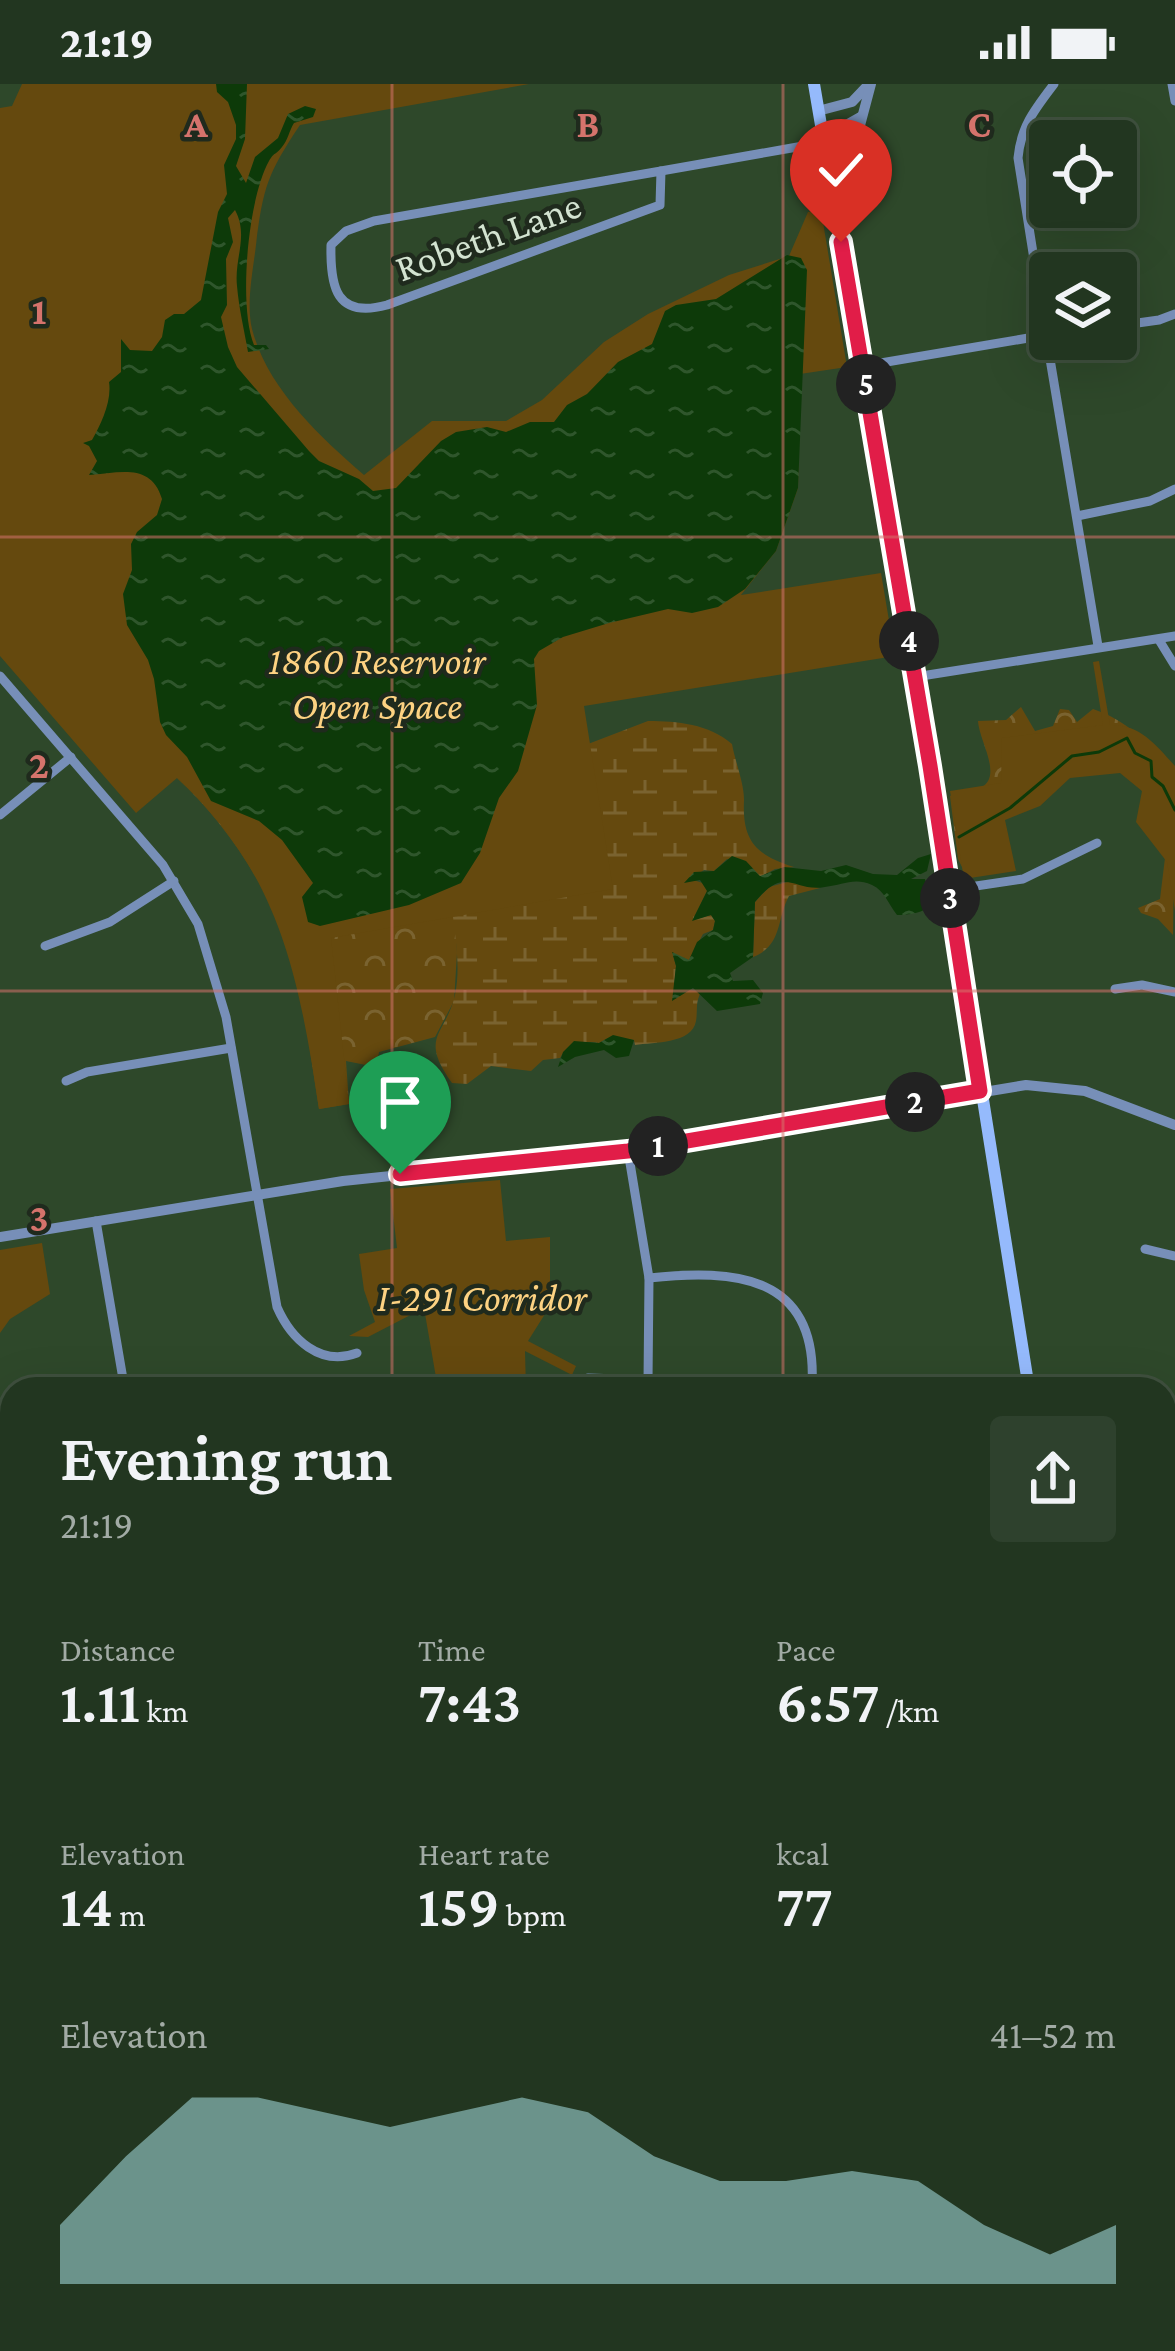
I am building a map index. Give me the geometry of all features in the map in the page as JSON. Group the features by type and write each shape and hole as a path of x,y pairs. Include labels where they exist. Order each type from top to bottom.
{"main road":[{"path":"814,84 1027,1377"}],"street":[{"path":"818,111 852,102 870,84"},
{"path":"841,242 870,84"},
{"path":"1034,252 1018,158 1020,134 1054,84"},
{"path":"1172,84 1175,101"},
{"path":"823,138 862,116"},
{"name":"Robeth Lane","path":"662,171 660,205 387,304 369,310 345,304 332,286 331,245 346,232 374,221 803,146 823,138"},
{"path":"1137,323 1175,314"},
{"path":"863,367 1029,338"},
{"path":"1052,360 1098,646"},
{"path":"1077,516 1150,501 1175,489"},
{"path":"915,677 1175,637"},
{"path":"1160,640 1175,666"},
{"path":"0,676 174,881 198,924 212,961 231,1048 281,1317 311,1350 340,1358 356,1353"},
{"path":"0,815 71,757"},
{"path":"949,890 1023,879 1097,843"},
{"path":"44,946 110,922 174,881"},
{"path":"1115,989 1142,985 1175,992"},
{"path":"66,1081 88,1072 231,1048"},
{"path":"0,1237 400,1174 628,1151 980,1091 1058,1086 1112,1099 1175,1125"},
{"path":"628,1151 650,1278 648,1377"},
{"path":"96,1221 123,1377"},
{"path":"1145,1250 1175,1256"},
{"path":"650,1278 705,1272 758,1281 781,1295 796,1315 810,1343 813,1377"}],"green space":[{"name":"1860 Reservoir Open Space","path":"22,84 529,84 300,125 274,169 259,225 250,298 252,329 282,391 313,428 364,475 432,421 506,421 542,400 604,342 648,314 729,275 789,256 808,212 821,210 847,367 800,374 798,488 776,551 741,595 881,573 895,656 584,706 613,889 331,938 349,1104 319,1109 303,1015 279,930 240,851 212,814 177,778 136,813 0,656 0,108 12,106"},
{"path":"1099,661 1110,725 1139,732 1175,766 1175,911 1167,862 1136,822 1142,791 1120,773 1070,778 1040,806 1005,820 1016,871 970,878 963,873 950,791 1001,783 1002,738 1103,725 1093,662"},
{"path":"1021,707 1035,731 1053,726 1060,709 1069,710 1077,722 1093,709 1137,735 1175,770 1173,935 1138,908 1160,899 1165,858 1152,841 1138,772 1082,768 999,823 964,871 958,859 950,796 980,788 990,776 978,721 1006,720"},
{"path":"648,721 692,725 732,744 749,836 769,857 794,867 760,877 752,868 727,859 714,871 704,870 686,882 706,884 693,920 711,915 715,921 689,960 673,955 673,999 687,990 701,992 696,1021 687,1034 635,1045 634,1040 608,1038 582,1043 560,1058 543,1060 531,1071 491,1066 467,1084 452,1083 436,1045 457,984 452,908 588,744"},
{"path":"177,778 454,889 454,1001 435,1037 379,1052 376,1067 346,1061 349,1104 319,1109 299,986 279,923 242,855"},
{"path":"791,881 820,888 789,896 774,939 753,957 755,902 769,887"},
{"name":"I-291 Corridor","path":"500,1180 506,1241 550,1237 550,1306 528,1341 576,1366 572,1375 525,1351 526,1377 436,1377 424,1308 368,1337 349,1336 375,1322 359,1254 397,1248 390,1189"},
{"path":"42,1243 50,1294 10,1319 0,1333 0,1250"}],"water":[{"path":"216,84 247,84 245,139 236,166 246,183 255,157 278,138 288,114 305,106 316,109 313,117 294,123 269,161 251,225 246,279 249,327 254,345 269,349 248,352 237,286 241,229 235,210 228,218 233,242 226,259 227,305 221,317 237,367 309,451 373,491 396,488 441,441 456,432 487,427 506,432 530,422 554,422 618,362 652,344 665,311 676,305 716,299 787,255 801,258 807,270 798,488 776,551 745,589 718,607 692,613 668,609 609,623 563,637 539,651 534,659 537,705 518,771 499,798 480,853 461,883 409,905 320,926 308,922 302,897 313,883 282,840 259,821 211,801 187,757 166,735 148,660 127,625 123,594 132,570 131,544 157,515 162,499 150,479 133,472 89,475 97,461 83,443 92,440 107,404 109,382 121,372 121,339 130,350 152,351 162,337 165,320 184,314 201,300 218,212 227,194 224,165 236,139 228,102 217,92"},
{"path":"931,854 927,871 911,879 925,879 931,904 911,914 897,915 880,891 866,883 814,888 775,884 755,902 753,957 730,973 733,981 753,980 763,993 760,1004 717,1011 693,988 672,1001 676,966 672,952 689,960 715,921 711,915 692,921 707,891 700,880 684,883 694,872 714,871 732,856 746,861 760,876 784,867 821,871 846,865 873,874 897,875"},
{"path":"613,1035 634,1040 629,1056 616,1058 604,1050 558,1067 563,1052 574,1041 599,1043"}],"waterway":[{"path":"959,837 1010,808 1072,756 1099,752 1127,738 1135,753 1151,761 1152,777 1163,786 1175,810"}],"route":[{"path":"400,1174 628,1151 980,1091 841,242"}]}
